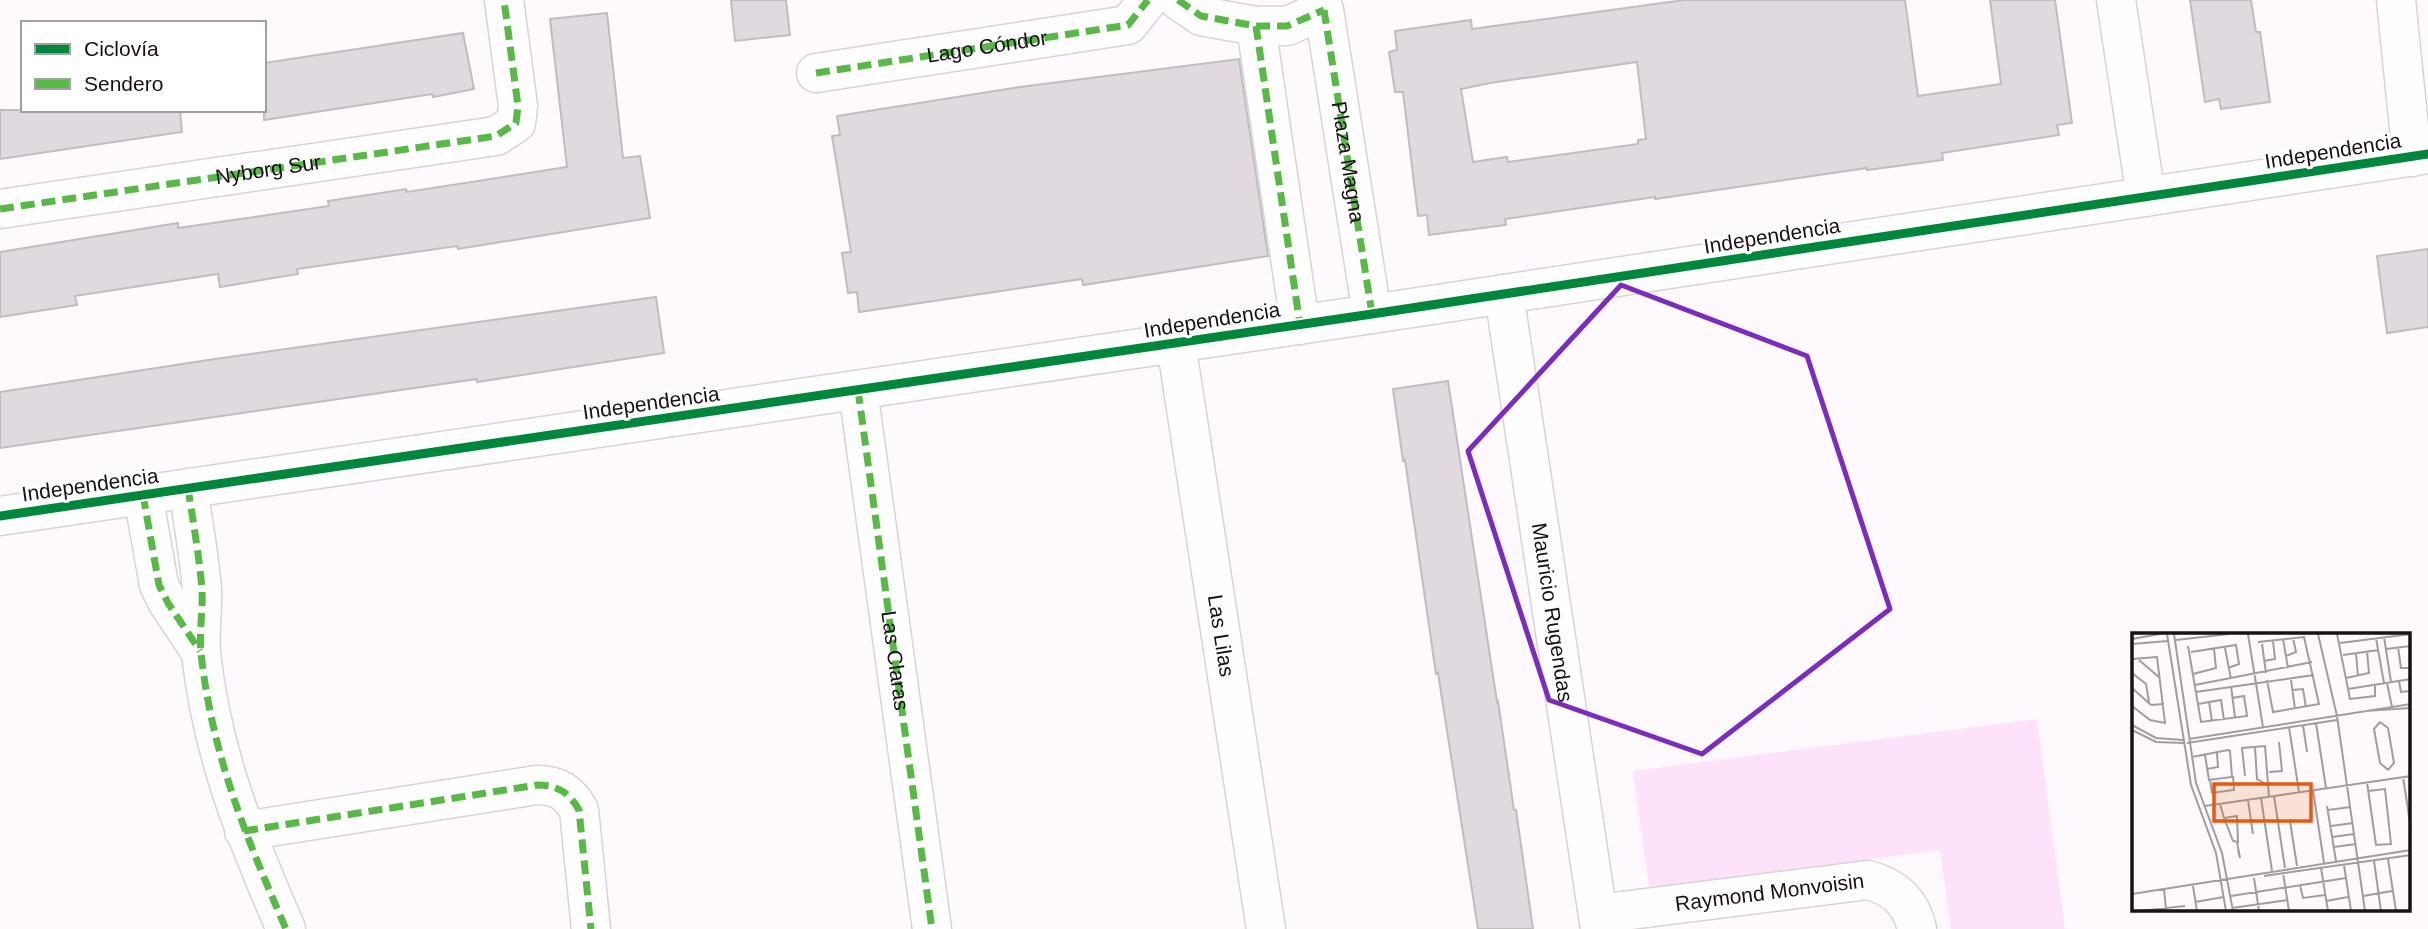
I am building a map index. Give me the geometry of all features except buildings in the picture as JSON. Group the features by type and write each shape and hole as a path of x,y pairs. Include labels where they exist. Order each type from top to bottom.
{"street":[{"name":"Nyborg Sur","path":"0,209 496,136 516,123 519,106 504,0"},
{"name":"Lago Cóndor","path":"816,73 1128,25 1148,0"},
{"path":"1178,0 1201,16 1256,26 1287,26 1327,5"},
{"path":"2116,0 2146,197"},
{"path":"2396,0 2420,155"},
{"name":"Plaza Magna","path":"1327,5 1372,314"},
{"path":"1256,26 1300,324"},
{"name":"Independencia","path":"0,516 1372,314 2420,155"},
{"name":"Mauricio Rugendas","path":"1504,294 1599,922"},
{"name":"Las Lilas","path":"1176,343 1266,929"},
{"name":"Las Claras","path":"858,390 932,929"},
{"path":"188,488 202,587 200,651 219,751 244,831 286,929"},
{"path":"143,495 159,585 200,651"},
{"path":"244,831 551,785 573,799 579,810 591,929"},
{"name":"Raymond Monvoisin","path":"1599,922 1868,880 1883,884 1906,902 1917,929"}],"highlighted area":[{"path":"1621,285 1807,356 1890,609 1702,754 1549,700 1468,451"}],"shaded area":[{"path":"2037,719 2065,929 1951,929 1940,850 1649,888 1633,771"}],"marked path":[{"path":"0,209 496,136 516,123 518,106 504,0"},
{"path":"816,73 1128,25 1148,0"},
{"path":"1178,0 1201,16 1256,26 1287,26 1324,10"},
{"path":"1324,10 1372,314"},
{"path":"1256,26 1300,325"},
{"path":"858,390 932,929"},
{"path":"188,488 202,589 201,653 213,726 244,828 286,929"},
{"path":"143,495 159,585 200,651"},
{"path":"244,831 537,785 551,786 567,794 579,810 591,929"}],"cycle path":[{"path":"0,516 1372,314 2428,154"}]}
